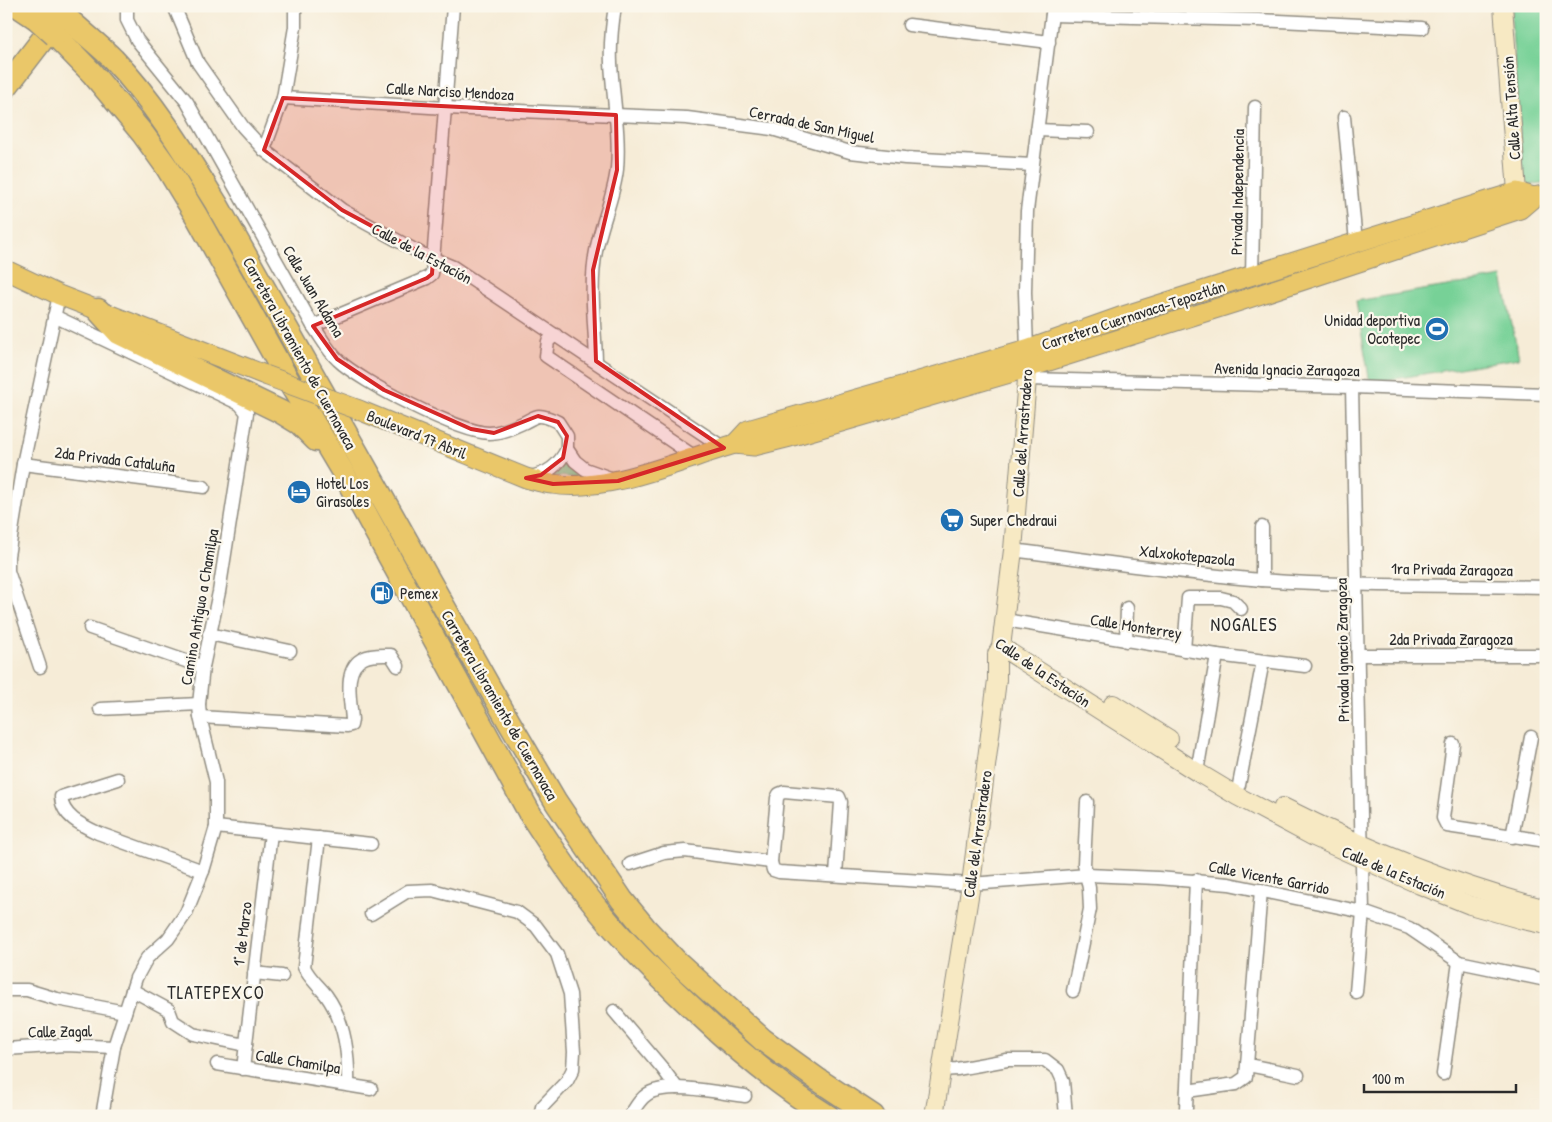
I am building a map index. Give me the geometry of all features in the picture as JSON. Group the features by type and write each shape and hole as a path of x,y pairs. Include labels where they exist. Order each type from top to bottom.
{"highway":[{"path":"6,64 23,41 50,14"},
{"path":"6,87 34,49 50,14"},
{"name":"Carretera Libramiento de Cuernavaca","path":"50,14 92,73 166,166 197,217 288,380 344,474 548,842 587,897 630,946 668,985 719,1033 782,1086 828,1116"},
{"name":"Carretera Libramiento de Cuernavaca","path":"50,14 113,58 141,91 184,152 216,204 518,738 556,802 622,900 676,961 763,1040 873,1116"},
{"path":"98,310 119,334 281,412 299,423 310,433 344,474"}],"main road":[{"name":"Carretera Cuernavaca-Tepoztlán","path":"1027,366 1123,316 1252,277 1356,242 1529,198"},
{"name":"Carretera Cuernavaca-Tepoztlán","path":"730,446 748,430 1027,366 1240,301 1529,198"},
{"name":"Boulevard 17 Abril","path":"6,270 59,295 359,410 526,478 553,484 587,485 618,481 730,446"}],"street":[{"name":"Calle Juan Aldama","path":"127,6 127,20 137,40 187,102 313,326 337,359 359,377 446,421 486,433 508,429 538,416 550,418 558,422 567,436 567,449 575,461 585,468 618,481"},
{"name":"Calle de la Estación","path":"174,6 198,63 243,127 264,150 342,210 433,259 453,267 730,446"},
{"path":"264,150 283,98 295,26 295,6"},
{"path":"313,326 427,278 432,274 454,6"},
{"path":"596,361 592,292 593,270 596,249 616,170 616,115 611,62 611,34 615,6"},
{"name":"Calle Alta Tensión","path":"1503,6 1529,198"},
{"name":"Calle del Arrastradero","path":"934,1116 970,884 997,680 997,654 1003,634 1013,550 1027,366 1024,292 1027,211 1052,11 1422,28"},
{"path":"909,25 1049,42"},
{"name":"Calle Narciso Mendoza","path":"283,98 446,108 616,115"},
{"name":"Privada Independencia","path":"1252,277 1254,107"},
{"name":"Cerrada de San Miguel","path":"616,115 687,118 772,129 819,144 860,153 905,158 1032,165"},
{"path":"1344,117 1356,242"},
{"path":"1037,130 1088,132"},
{"path":"40,667 8,571 8,556 23,464 59,295"},
{"name":"Camino Antiguo a Chamilpa","path":"54,316 240,404 247,413 220,592 203,667 200,711 216,782 216,827 203,871 186,913 168,940 148,958 136,978 114,1047 102,1116"},
{"path":"556,334 548,341 546,356 695,457"},
{"name":"Avenida Ignacio Zaragoza","path":"1027,366 1352,387 1546,394"},
{"name":"Privada Ignacio Zaragoza","path":"1352,387 1363,912 1356,992"},
{"path":"526,478 541,475 552,469 563,458 567,449"},
{"name":"2da Privada Cataluña","path":"23,464 204,487"},
{"path":"1262,527 1262,580"},
{"name":"Xalxokotepazola","path":"1013,550 1166,570 1262,580 1357,584"},
{"name":"1ra Privada Zaragoza","path":"1357,584 1546,587"},
{"path":"1184,650 1188,598 1221,598 1233,601 1241,610"},
{"path":"1126,641 1127,608"},
{"path":"90,628 203,667"},
{"path":"209,634 290,651"},
{"name":"Calle de la Estación","path":"1003,634 1198,766 1237,796 1305,832 1362,853 1546,909"},
{"name":"Calle Monterrey","path":"1003,634 1126,641 1305,666"},
{"path":"100,709 200,711 346,726 351,725 352,720 350,677 357,663 365,657 391,655 398,666"},
{"path":"1198,766 1217,655"},
{"name":"2da Privada Zaragoza","path":"1358,655 1544,655"},
{"path":"1239,785 1263,661"},
{"path":"1512,837 1531,737"},
{"path":"1453,744 1443,818 1444,823 1447,826 1546,841"},
{"name":"Calle de la Estación","path":"1198,766 1239,785 1362,853 1470,905 1546,925"},
{"path":"118,779 61,796 63,808 70,817 82,826 203,871"},
{"path":"630,864 664,853 686,851 771,862 777,798 779,794 784,792 840,797 836,875"},
{"path":"1073,991 1090,909 1087,875 1084,864 1086,802"},
{"path":"216,827 371,844"},
{"name":"1° de Marzo","path":"243,1069 271,833"},
{"path":"319,838 304,967 308,976 326,995 337,1013 346,1041 349,1065 348,1085"},
{"name":"Calle Vicente Garrido","path":"771,862 773,870 779,872 970,884 1087,875 1196,880 1261,890 1363,912 1409,928 1459,962 1546,980"},
{"path":"1186,1109 1196,880"},
{"path":"371,914 408,891 432,890 517,912 536,926 557,954 570,994 574,1052 573,1069 567,1082 542,1107 540,1116"},
{"path":"1187,1091 1236,1084 1247,1071 1261,890"},
{"path":"1443,1074 1459,962"},
{"path":"254,972 282,976"},
{"path":"6,990 27,990 57,999 125,1012"},
{"path":"132,990 170,1010 173,1021 193,1034 246,1044"},
{"path":"614,1011 663,1069 676,1088"},
{"name":"Calle Zagal","path":"6,1049 65,1045 114,1047"},
{"path":"941,1070 1007,1060 1045,1060 1058,1070 1062,1081 1066,1116"},
{"name":"Calle Chamilpa","path":"217,1064 370,1089"},
{"path":"1247,1071 1298,1075"},
{"path":"630,1116 640,1101 653,1091 676,1088 745,1096"}],"highlighted area":[{"path":"283,98 616,115 617,170 593,270 596,361 724,448 618,481 553,484 526,478 541,475 563,458 567,436 558,422 538,416 494,433 471,429 384,390 337,359 313,326 427,278 432,274 433,259 342,210 264,150"}],"green space":[{"path":"1513,6 1546,6 1546,182 1524,186 1511,18"},
{"name":"Unidad deportiva Ocotepec","path":"1502,277 1519,358 1370,383 1356,301"},
{"path":"568,457 574,467 580,472 598,479 553,476"}],"place":[{"name":"Unidad deportiva Ocotepec","path":"1437,329"},
{"name":"Hotel Los Girasoles","path":"299,492"},
{"name":"Super Chedraui","path":"952,520"},
{"name":"Pemex","path":"382,593"}],"district":[{"name":"NOGALES","path":"1244,625"},
{"name":"TLATEPEXCO","path":"216,993"}]}
